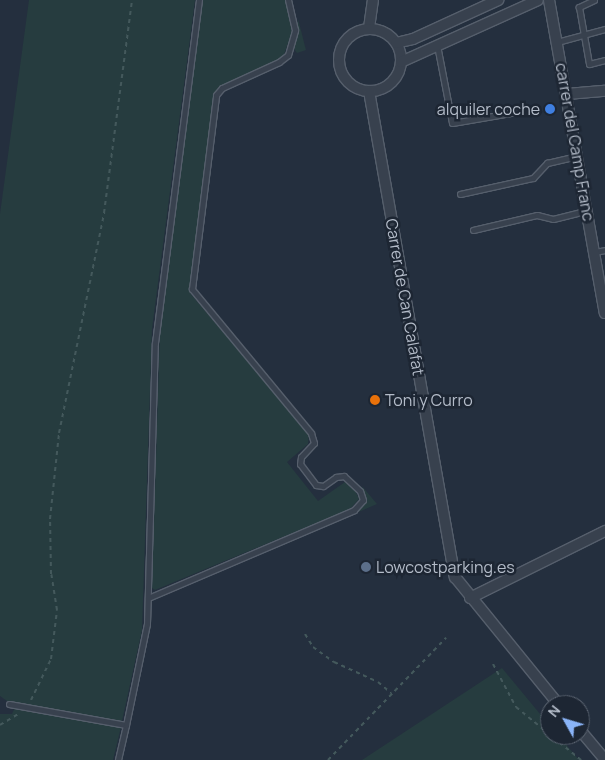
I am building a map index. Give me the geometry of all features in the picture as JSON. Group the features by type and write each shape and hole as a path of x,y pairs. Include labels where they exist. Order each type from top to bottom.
{"street":[{"path":"369,28 373,0"},
{"path":"396,43 413,39 498,0"},
{"path":"401,62 538,0"},
{"name":"carrer del Camp Franc","path":"549,0 605,313"},
{"path":"369,28 389,35 396,43 401,62 394,80 387,86 369,91 349,84 342,75 338,60 342,44 349,36 369,28"},
{"name":"Carrer de Can Calafat","path":"369,91 455,577 470,598 551,695"},
{"path":"567,94 605,91"},
{"path":"470,598 605,531"},
{"path":"590,742 605,760"}],"lane":[{"path":"118,760 144,639 148,598 156,322 200,0"},
{"path":"148,598 354,510 363,500 360,491 344,476 321,487 311,479 300,462 314,443 311,432 192,289 216,95 222,88 279,62 288,54 295,30 288,0"},
{"path":"594,0 579,7 589,64 605,60"},
{"path":"557,42 584,32 605,29"},
{"path":"436,45 452,123 528,110"},
{"path":"460,194 533,178 547,163 577,156"},
{"path":"473,230 536,215 553,219 587,211"},
{"path":"594,252 605,250"},
{"path":"9,704 126,725"}],"path":[{"path":"0,726 16,718 26,707 51,659 57,610 53,595 50,527 57,450 69,374 104,213 132,0"},
{"path":"306,634 313,647 334,662 378,682 391,693"},
{"path":"328,760 446,638"},
{"path":"493,664 516,708 580,760"}],"green space":[{"path":"29,0 195,0 152,329 142,630 122,721 7,701 0,696 0,214"},
{"path":"203,0 286,0 292,32 283,57 215,92 190,293 309,434 308,444 287,462 318,501 345,482 353,486 359,499 350,509 155,590 152,588 160,329"},
{"path":"298,19 306,50 297,53 294,49"},
{"path":"362,486 377,504 354,514 366,501"},
{"path":"502,668 540,714 540,745 566,745 579,760 362,760"},
{"path":"15,707 121,727 113,760 0,760 0,714 12,714"}],"place":[{"name":"alquiler coche","path":"550,109"},
{"name":"Toni y Curro","path":"375,400"},
{"name":"Lowcostparking.es","path":"366,567"}]}
